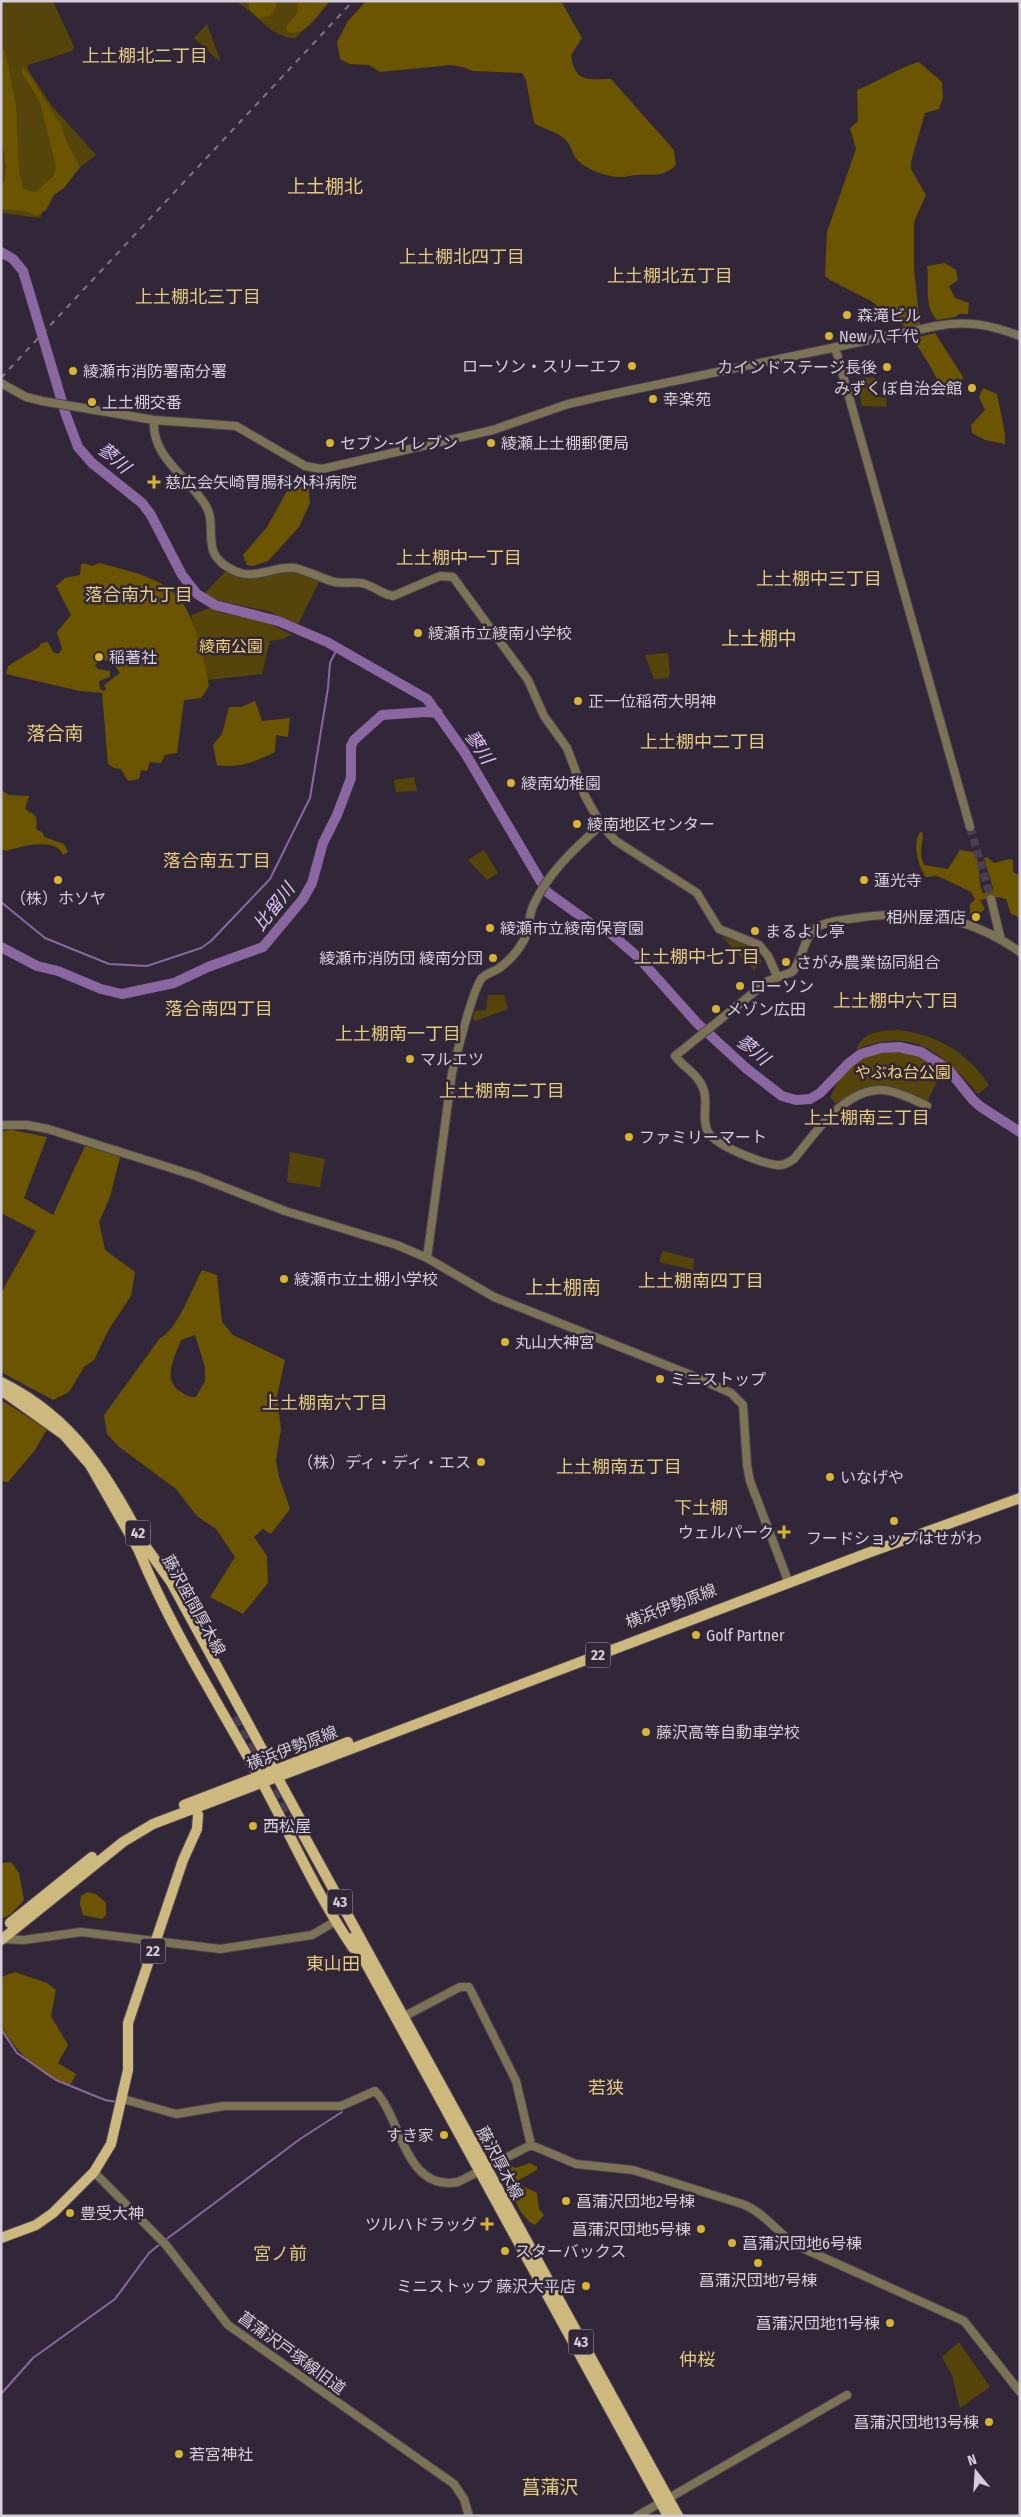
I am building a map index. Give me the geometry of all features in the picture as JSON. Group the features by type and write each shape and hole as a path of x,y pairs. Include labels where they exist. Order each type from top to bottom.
{"main road":[{"name":"藤沢座間厚木線","path":"1,1382 41,1407 73,1433 104,1472 142,1549"},
{"name":"藤沢座間厚木線","path":"1,1390 53,1426 79,1452 100,1481 142,1549 236,1717"},
{"name":"横浜伊勢原線","path":"1,1930 119,1837 150,1819 260,1780 787,1578 1020,1493"},
{"name":"横浜伊勢原線","path":"274,1774 1020,1498"},
{"name":"42","path":"142,1549 170,1582 274,1774"},
{"name":"42","path":"142,1549 152,1583 260,1780"},
{"path":"274,1774 358,1924 380,1981"},
{"path":"260,1780 336,1922 380,1981"},
{"name":"横浜伊勢原線","path":"1,1939 122,1842 194,1804"},
{"name":"22","path":"1,2238 36,2226 53,2213 94,2172 111,2144 123,2099 128,2070 128,2023 183,1860 199,1823 194,1804"},
{"name":"藤沢厚木線","path":"294,1825 664,2500 678,2516"},
{"name":"藤沢厚木線","path":"380,1981 403,2017 482,2169"},
{"name":"藤沢厚木線","path":"664,2500 668,2516"}],"street":[{"path":"1,384 28,398 57,404 154,420 236,426 305,466 322,469 493,430 568,404 954,323 981,324 1020,336"},
{"path":"836,347 970,827"},
{"path":"154,420 156,437 163,454 201,499 208,512 209,535 214,551 223,563 235,572 252,575 279,568 295,568 333,582 363,583 393,596 444,575 456,581 528,680 544,716 567,748 585,796 601,825 616,841 697,893 719,929 759,945 768,956 777,976"},
{"path":"427,1258 452,1073 459,1043 479,982 485,975 499,968 519,948 526,937 530,911 539,895 564,861 601,825"},
{"path":"991,898 1001,940"},
{"path":"926,1106 883,1090 865,1094 846,1103 830,1115 794,1159 777,1165 757,1159 718,1142 709,1134 704,1118 705,1100 701,1084 697,1076 675,1056 768,981 794,970 814,929 848,919 910,914 934,915 962,921 1001,940 1020,952"},
{"path":"1,1125 27,1125 48,1129 148,1160 285,1211 389,1242 427,1258 494,1297 692,1375 736,1396 745,1410 747,1464 750,1481 787,1578"},
{"path":"1,1939 24,1940 81,1932 229,1949 312,1935 336,1922"},
{"path":"403,2017 460,1986 469,1987 514,2076 531,2145"},
{"path":"123,2099 176,2114 224,2106 340,2106 375,2091 414,2163 422,2174 451,2184 531,2145 576,2164 633,2170 749,2206 795,2244 964,2321 1020,2392"},
{"name":"菖蒲沢戸塚線旧道","path":"94,2172 163,2242 228,2325 454,2484 464,2499 468,2516"},
{"path":"637,2516 847,2395"}],"green space":[{"path":"1,1 53,1 74,47 72,51 28,65 28,70 52,106 96,155 63,182 50,198 40,218 1,213"},
{"path":"236,1 330,1 296,38 288,38 272,30"},
{"path":"207,24 220,60 219,61 194,38"},
{"path":"874,377 878,397 886,398 887,407 862,406 856,378"},
{"name":"綾南公園","path":"226,571 250,578 294,573 319,582 298,624 270,612 209,598 204,594"},
{"name":"綾南公園","path":"210,608 223,613 264,621 292,635 270,641 262,674 207,680 191,615"},
{"path":"668,653 670,674 668,678 654,679 645,655"},
{"path":"414,777 417,791 396,792 394,780"},
{"path":"484,850 498,873 487,880 468,860"},
{"path":"722,937 748,945 762,961 754,970"},
{"path":"488,995 504,995 508,1009 475,1021 473,1018 475,1011 486,1010"},
{"path":"898,1030 926,1036 950,1047 971,1063 989,1085 978,1094 939,1055 925,1047 910,1042 876,1043 856,1050 863,1039 873,1033"},
{"name":"やぶね台公園","path":"893,1050 907,1052 926,1059 932,1063 940,1075 927,1102 877,1088 838,1106 830,1097 841,1075 850,1065 868,1056"},
{"path":"290,1152 325,1159 320,1187 287,1182"},
{"path":"663,1251 694,1259 693,1270 659,1262"},
{"path":"959,2342 990,2387 960,2408 952,2375 942,2357"}],"shaded area":[{"path":"249,1 276,1 276,7 270,16 259,18 249,9"},
{"path":"298,1 330,1 306,28 294,33 288,32 286,27 297,13"},
{"path":"366,1 561,1 582,38 571,55 576,71 584,78 611,79 674,150 676,165 662,174 621,177 609,176 588,168 577,160 564,138 534,123 526,80 522,73 473,71 451,65 380,72 369,65 350,64 340,59 337,42 348,21"},
{"path":"1,49 5,51 16,106 19,169 23,189 36,192 53,176 56,167 40,102 22,73 22,67 28,73 61,125 66,140 80,167 64,188 54,195 46,210 36,216 24,211 1,209 1,184 5,180 6,166 1,135"},
{"path":"919,62 942,82 943,97 939,109 925,113 911,162 911,169 926,195 914,222 914,269 920,326 908,329 871,301 825,276 827,232 856,149 850,128 858,121 857,90"},
{"path":"945,263 956,270 958,280 949,286 955,298 969,303 968,314 959,314 955,317 937,320 928,302 927,266"},
{"path":"935,333 963,377 959,390 947,398 914,341 915,338"},
{"path":"983,388 997,394 1005,434 1005,444 985,440 972,433 971,425 985,410 979,397"},
{"path":"296,475 308,483 310,503 299,527 268,561 253,566 247,565 243,555 267,527"},
{"path":"84,563 92,566 100,563 139,574 162,584 173,592 190,615 200,644 209,686 201,698 184,700 177,753 165,755 161,763 150,762 147,771 141,770 139,779 128,781 121,769 114,768 108,764 102,693 80,691 6,674 8,666 39,647 41,643 48,642 53,652 58,654 62,649 57,632 71,615 56,586 65,578 80,575 81,565","holes":["112,661 120,673 104,685 106,689 104,691 100,689 99,681 110,677 110,671 98,669 95,666 98,662"]},
{"path":"255,701 262,721 290,718 288,737 276,735 275,752 254,761 233,766 217,765 213,745 222,734 229,707 241,707"},
{"path":"1,790 9,795 29,796 25,809 35,817 37,822 36,829 43,833 44,837 64,844 68,852 63,855 59,849 45,844 28,845 6,851 1,849"},
{"path":"920,832 923,833 921,853 924,865 948,869 960,850 973,852 978,862 983,893 991,892 993,888 984,858 987,857 994,863 1013,860 1013,872 1020,875 1020,918 1011,914 1006,899 999,897 980,900 985,909 979,914 975,912 970,916 970,905 975,899 971,892 938,876 926,877 923,872 918,861 916,849"},
{"path":"12,1130 47,1137 24,1198 53,1215 85,1146 120,1157 110,1197 99,1222 105,1250 135,1272 131,1296 109,1329 94,1360 84,1367 69,1392 53,1400 1,1372 1,1293 36,1231 1,1213 1,1131"},
{"path":"202,1270 217,1275 222,1322 233,1335 285,1360 277,1396 281,1429 276,1461 279,1477 290,1509 271,1534 263,1529 254,1537 267,1556 268,1583 243,1614 210,1597 235,1557 216,1529 197,1516 176,1489 118,1446 107,1434 104,1415 160,1338 172,1327 184,1308","holes":["195,1335 205,1367 205,1381 196,1397 183,1393 175,1387 172,1381 171,1368 181,1340"]},
{"path":"1,1400 47,1429 35,1450 8,1482 1,1481"},
{"path":"11,1862 19,1873 24,1900 11,1914 1,1919 1,1863"},
{"path":"87,1892 96,1894 106,1903 106,1915 102,1919 83,1915 80,1904 81,1896"},
{"path":"15,1972 47,1983 56,1990 51,2016 68,2045 58,2063 76,2074 71,2084 52,2079 30,2062 12,2042 1,2024 1,1977"},
{"path":"505,2161 515,2168 530,2163 537,2167 537,2170 519,2180 521,2185 537,2193 539,2209 544,2215 535,2225 523,2215 499,2172 499,2166"}],"waterway":[{"name":"蓼川","path":"1,252 13,259 23,271 66,415 78,447 92,463 142,503 151,515 182,575 197,594 215,605 278,621 327,642 427,699 465,753 547,892 597,928 610,933 638,957 697,1023 747,1069 782,1096 796,1100 810,1099 820,1093 849,1063 861,1054 881,1048 899,1047 921,1052 948,1069 981,1107 1020,1132"},
{"path":"1,902 45,938 109,964 147,966 201,948 211,941 270,879 310,798 328,688 330,663 338,647"},
{"name":"比留川","path":"1,947 37,966 58,971 101,989 122,994 174,983 208,967 263,947 303,899 312,883 323,843 337,815 351,778 351,746 354,740 382,715 438,713"},
{"path":"1,2029 17,2053 56,2080 105,2100 117,2102"},
{"path":"164,2241 300,2139 342,2112"},
{"path":"1,2394 33,2358 115,2299 149,2253 160,2244"}],"tunnel":[{"path":"970,827 991,899"},
{"path":"233,1718 258,1765"},
{"path":"272,1791 292,1827"}],"railway":[{"path":"1,378 353,1"}],"place":[{"name":"森滝ビル","path":"847,315"},
{"name":"New 八千代","path":"829,336"},
{"name":"ローソン・スリーエフ","path":"632,366"},
{"name":"カインドステージ長後","path":"887,367"},
{"name":"綾瀬市消防署南分署","path":"73,371"},
{"name":"みずくぼ自治会館","path":"972,388"},
{"name":"幸楽苑","path":"653,399"},
{"name":"上土棚交番","path":"92,402"},
{"name":"セブン-イレブン","path":"330,443"},
{"name":"綾瀬上土棚郵便局","path":"491,443"},
{"name":"慈広会矢崎胃腸科外科病院","path":"154,482"},
{"name":"綾瀬市立綾南小学校","path":"418,633"},
{"name":"稲著社","path":"99,657"},
{"name":"正一位稲荷大明神","path":"578,701"},
{"name":"綾南幼稚園","path":"511,783"},
{"name":"綾南地区センター","path":"577,824"},
{"name":"（株）ホソヤ","path":"58,880"},
{"name":"蓮光寺","path":"864,880"},
{"name":"相州屋酒店","path":"976,917"},
{"name":"綾瀬市立綾南保育園","path":"490,928"},
{"name":"まるよし亭","path":"755,931"},
{"name":"綾瀬市消防団 綾南分団","path":"493,958"},
{"name":"さがみ農業協同組合","path":"786,962"},
{"name":"ローソン","path":"740,986"},
{"name":"メゾン広田","path":"716,1009"},
{"name":"マルエツ","path":"410,1059"},
{"name":"ファミリーマート","path":"629,1137"},
{"name":"綾瀬市立土棚小学校","path":"284,1279"},
{"name":"丸山大神宮","path":"505,1342"},
{"name":"ミニストップ","path":"660,1379"},
{"name":"（株）ディ・ディ・エス","path":"481,1462"},
{"name":"いなげや","path":"830,1477"},
{"name":"フードショップはせがわ","path":"894,1521"},
{"name":"ウェルパーク","path":"784,1532"},
{"name":"Golf Partner","path":"696,1635"},
{"name":"藤沢高等自動車学校","path":"646,1732"},
{"name":"西松屋","path":"253,1826"},
{"name":"すき家","path":"444,2135"},
{"name":"菖蒲沢団地2号棟","path":"566,2201"},
{"name":"豊受大神","path":"70,2213"},
{"name":"ツルハドラッグ","path":"487,2224"},
{"name":"菖蒲沢団地5号棟","path":"701,2229"},
{"name":"菖蒲沢団地6号棟","path":"732,2243"},
{"name":"スターバックス","path":"505,2251"},
{"name":"菖蒲沢団地7号棟","path":"758,2263"},
{"name":"ミニストップ 藤沢大平店","path":"586,2286"},
{"name":"菖蒲沢団地11号棟","path":"890,2323"},
{"name":"菖蒲沢団地13号棟","path":"989,2422"},
{"name":"若宮神社","path":"179,2454"}],"district":[{"name":"上土棚北二丁目","path":"145,56"},
{"name":"上土棚北","path":"325,186"},
{"name":"上土棚北四丁目","path":"462,257"},
{"name":"上土棚北五丁目","path":"670,276"},
{"name":"上土棚北三丁目","path":"198,297"},
{"name":"上土棚中一丁目","path":"459,558"},
{"name":"上土棚中三丁目","path":"819,579"},
{"name":"落合南九丁目","path":"139,595"},
{"name":"上土棚中","path":"759,638"},
{"name":"落合南","path":"55,733"},
{"name":"上土棚中二丁目","path":"703,742"},
{"name":"落合南五丁目","path":"217,861"},
{"name":"上土棚中七丁目","path":"697,957"},
{"name":"上土棚中六丁目","path":"896,1001"},
{"name":"落合南四丁目","path":"219,1009"},
{"name":"上土棚南一丁目","path":"398,1034"},
{"name":"上土棚南二丁目","path":"502,1091"},
{"name":"上土棚南三丁目","path":"867,1118"},
{"name":"上土棚南四丁目","path":"701,1281"},
{"name":"上土棚南","path":"563,1287"},
{"name":"上土棚南六丁目","path":"325,1403"},
{"name":"上土棚南五丁目","path":"619,1467"},
{"name":"下土棚","path":"701,1508"},
{"name":"東山田","path":"333,1964"},
{"name":"若狭","path":"606,2088"},
{"name":"宮ノ前","path":"280,2254"},
{"name":"仲桜","path":"697,2360"},
{"name":"菖蒲沢","path":"550,2487"}]}
